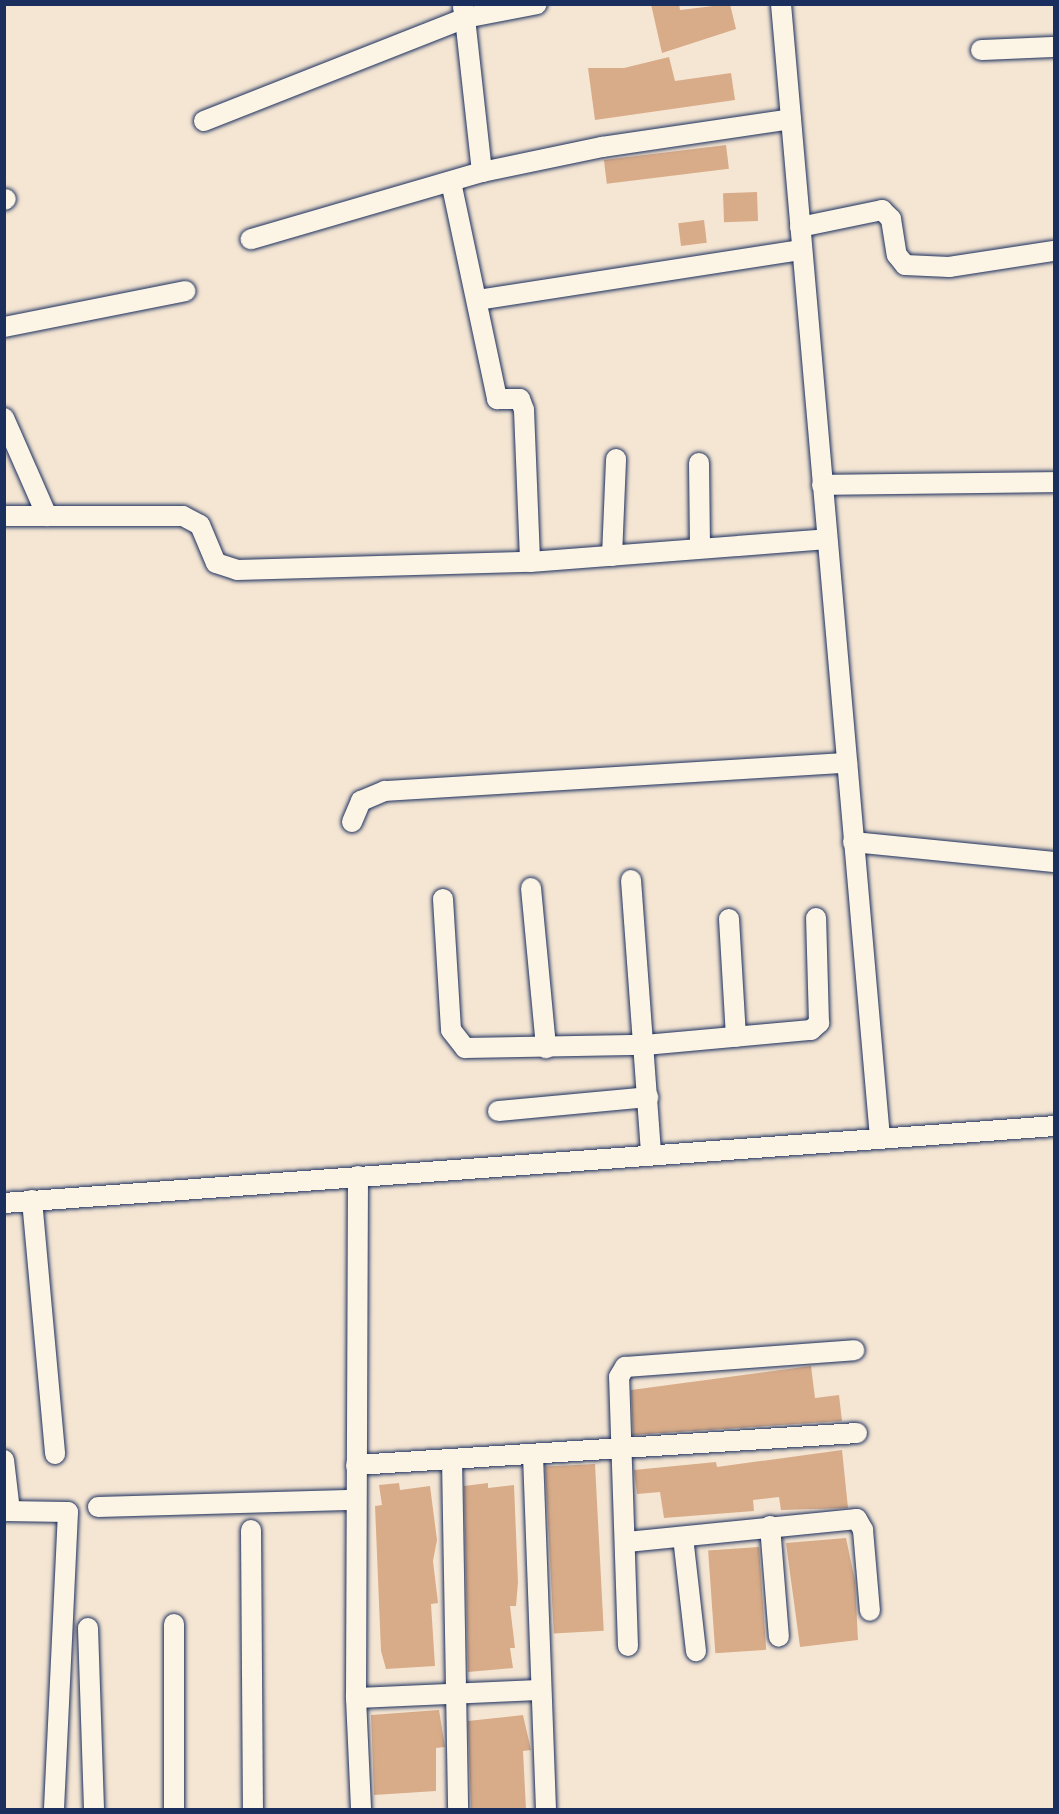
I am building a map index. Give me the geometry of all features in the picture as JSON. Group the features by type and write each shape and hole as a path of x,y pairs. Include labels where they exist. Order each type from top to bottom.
{"street":[{"path":"204,122 464,11 537,4"},
{"path":"781,4 779,121 800,227 798,250 822,485 815,540 841,763 854,842 865,1139"},
{"path":"464,11 482,172"},
{"path":"981,50 1054,47"},
{"path":"251,239 482,172 602,147 779,121"},
{"path":"451,182 497,399 520,399 524,410 530,562"},
{"path":"800,227 882,210 891,219 897,255 905,266 949,267 1054,251"},
{"path":"477,300 798,250"},
{"path":"4,327 185,291"},
{"path":"4,418 9,438 47,516"},
{"path":"612,556 616,459"},
{"path":"699,463 700,548"},
{"path":"822,485 1054,482"},
{"path":"4,516 183,516 200,525 216,563 237,570 530,562 815,540"},
{"path":"352,822 361,801 385,791 841,763"},
{"path":"854,842 1054,862"},
{"path":"631,880 645,1045 651,1154"},
{"path":"531,888 546,1048"},
{"path":"443,899 456,1043 465,1048 645,1045 811,1030 819,1023 816,918"},
{"path":"729,920 736,1037"},
{"path":"498,1111 648,1097"},
{"path":"4,1203 1054,1126"},
{"path":"358,1176 356,1698 361,1809"},
{"path":"32,1200 56,1454"},
{"path":"628,1646 627,1542 620,1377 629,1365 854,1350"},
{"path":"356,1465 624,1450 856,1433"},
{"path":"533,1455 546,1809"},
{"path":"4,1460 7,1511 68,1512 54,1809"},
{"path":"452,1460 459,1809"},
{"path":"98,1507 356,1500"},
{"path":"627,1542 857,1519 863,1530 870,1611"},
{"path":"770,1526 779,1637"},
{"path":"251,1530 253,1809"},
{"path":"683,1538 696,1651"},
{"path":"174,1624 174,1809"},
{"path":"88,1628 94,1809"},
{"path":"356,1698 540,1690"}],"building":[{"path":"651,4 679,4 680,10 730,4 736,29 662,53"},
{"path":"669,57 675,81 731,73 735,100 595,120 588,68 624,68"},
{"path":"726,145 729,169 607,184 604,160"},
{"path":"757,192 758,221 724,222 723,193"},
{"path":"704,220 707,243 681,246 678,223"},
{"path":"811,1366 815,1398 839,1395 842,1421 633,1435 631,1390"},
{"path":"842,1450 848,1508 781,1510 779,1497 753,1500 754,1511 664,1518 660,1492 637,1494 634,1470 716,1462 717,1467"},
{"path":"595,1464 604,1631 554,1633 545,1467"},
{"path":"399,1483 400,1490 430,1486 437,1540 433,1561 438,1603 431,1604 435,1666 386,1669 381,1651 375,1506 382,1505 379,1485"},
{"path":"488,1483 488,1488 514,1485 518,1582 516,1606 510,1606 515,1648 510,1648 513,1668 468,1672 464,1486"},
{"path":"846,1538 855,1581 858,1640 800,1647 786,1543"},
{"path":"759,1547 766,1650 715,1653 708,1551"},
{"path":"439,1710 445,1747 436,1748 436,1791 374,1795 371,1715"},
{"path":"523,1715 531,1750 523,1751 526,1809 471,1809 468,1721"}]}
